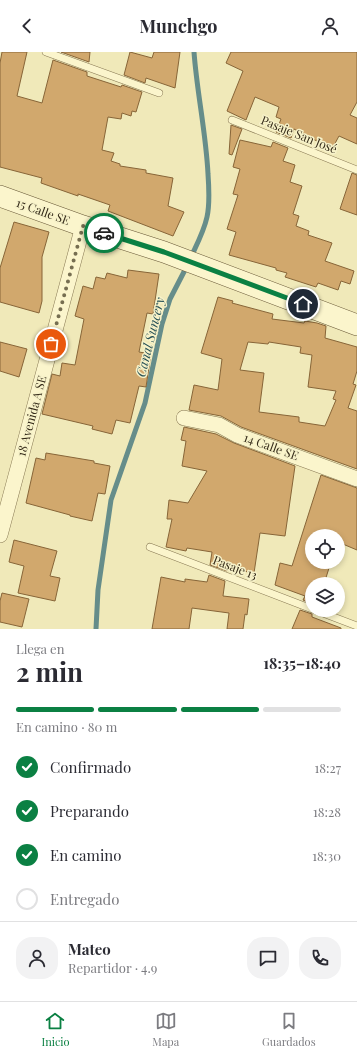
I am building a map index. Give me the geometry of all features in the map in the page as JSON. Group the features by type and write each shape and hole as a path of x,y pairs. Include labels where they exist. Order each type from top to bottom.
{"street":[{"name":"15 Calle SE","path":"0,196 83,226 164,252 357,325"},
{"name":"18 Avenida A SE","path":"0,536 83,226"},
{"name":"14 Calle SE","path":"184,418 219,425 237,435 357,479"}],"lane":[{"path":"46,52 159,93"},
{"name":"Pasaje San José","path":"232,120 357,170"},
{"name":"Pasaje 13","path":"150,547 305,606"},
{"path":"333,617 357,626"}],"building":[{"path":"2,52 27,52 17,96 42,103 53,60 87,72 87,76 142,92 136,112 132,111 131,116 122,113 121,119 108,117 102,150 114,153 111,161 120,164 120,166 146,170 146,173 173,178 168,206 184,212 173,236 108,211 110,205 41,183 42,178 0,167 0,63"},
{"path":"61,52 90,52 89,62"},
{"path":"130,52 152,58 154,52 180,52 175,88 146,78 145,83 124,75"},
{"path":"231,52 357,52 357,102 350,115 357,118 357,144 339,136 332,149 294,129 291,138 276,132 281,119 276,117 279,107 255,97 246,120 227,111 243,71 226,63"},
{"path":"231,125 242,129 232,155 229,154"},
{"path":"240,140 271,147 273,142 288,148 283,161 295,165 290,182 302,186 293,214 299,216 296,226 309,231 308,235 332,243 325,261 354,271 350,284 341,281 338,290 318,283 316,287 285,277 287,273 276,270 276,268 229,255 236,232 227,229 238,195 233,194 240,169 233,167"},
{"path":"352,173 357,175 357,215 340,209"},
{"path":"14,222 49,232 42,257 42,301 39,313 0,302 0,268"},
{"path":"128,270 159,274 153,314 147,313 139,352 151,354 146,387 139,386 130,423 116,420 112,434 92,429 93,426 42,414 52,374 60,376 62,363 75,365 84,319 75,316 83,286 93,289 96,277 105,279 107,273 127,278"},
{"path":"218,297 233,301 232,303 273,314 272,319 304,323 305,321 326,326 325,338 357,347 357,371 353,384 356,385 348,408 357,411 357,469 241,427 221,416 189,410 194,385 218,390 222,359 201,353","holes":["248,342 268,344 269,342 301,347 300,353 312,355 308,387 336,391 333,399 336,400 325,426 299,422 299,417 259,412 264,373 240,370"]},
{"path":"0,342 27,349 19,377 0,371"},
{"path":"184,427 216,434 234,443 295,466 285,536 260,533 254,573 227,568 227,571 210,565 212,552 187,548 186,551 166,547 172,519 167,519 169,500 188,503 207,471 182,466 186,441 181,440"},
{"path":"46,453 94,461 94,463 110,466 105,494 98,493 92,521 26,503 36,458 45,460"},
{"path":"321,475 357,488 357,550 345,545 345,529 305,529 305,569 329,569 326,577 305,577 305,596 275,585 280,563 292,566"},
{"path":"14,540 57,551 50,576 60,578 55,601 18,593 24,566 9,562"},
{"path":"209,575 225,581 223,596 249,599 243,629 227,629 229,613 192,608 189,629 152,629 161,577 185,582 185,579 207,582"},
{"path":"2,593 29,599 22,627 0,622 0,601"},
{"path":"300,610 305,612 305,617 312,617 341,628 341,629 292,629"}],"waterway":[{"name":"Canal Suncery","path":"191,257 206,222 209,196 207,159 194,52"},
{"name":"Canal Suncery","path":"96,629 98,590 111,500 145,403 162,324 170,299 187,266"}],"way so far":[{"path":"51,344 83,226 104,233"}],"route":[{"path":"104,233 164,252 303,304"}]}
